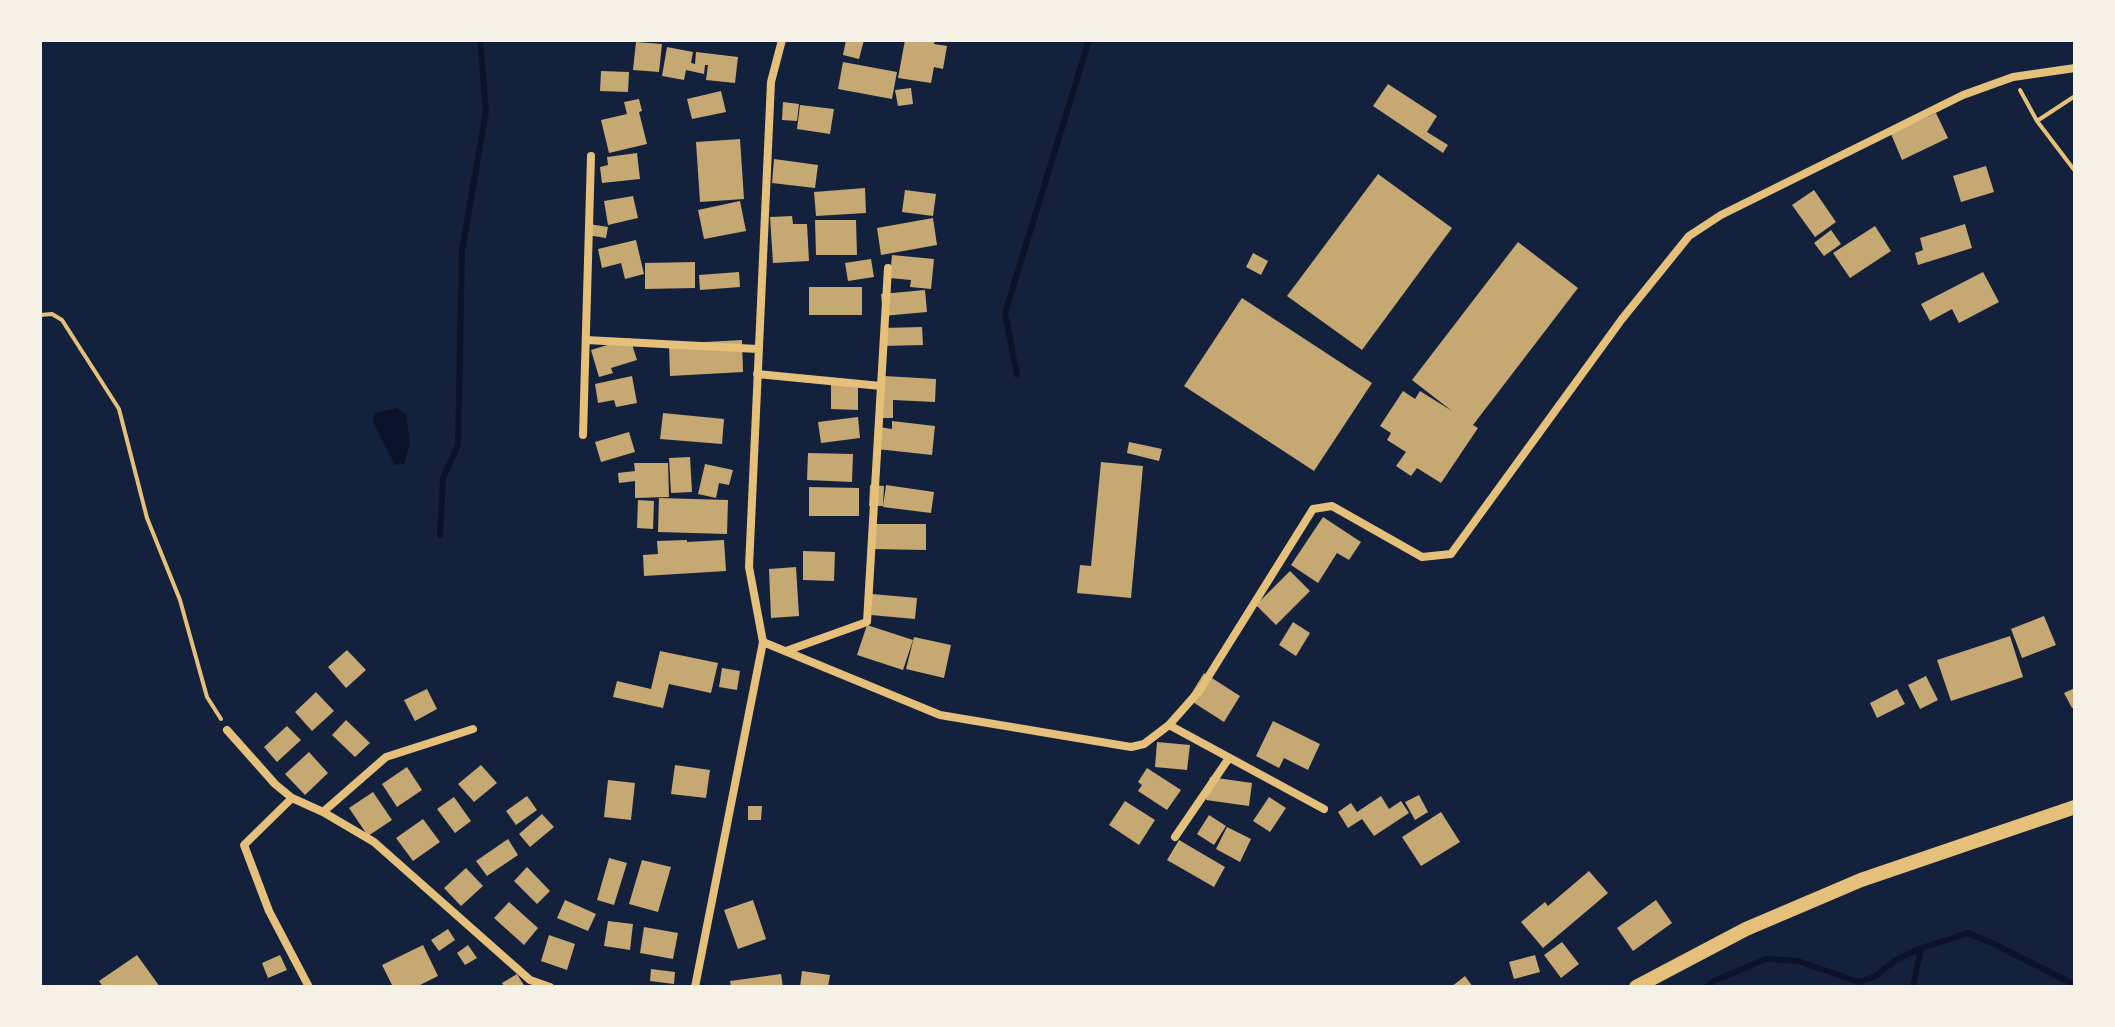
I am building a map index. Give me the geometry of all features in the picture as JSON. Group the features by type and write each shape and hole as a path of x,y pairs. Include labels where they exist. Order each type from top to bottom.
{"street":[{"path":"695,987 763,642 749,567 771,82 782,40"},
{"path":"763,642 940,715 1131,747 1144,744 1169,725 1200,690 1313,509 1332,506 1422,557 1451,554 1622,319 1689,236 1721,215 1963,95 2013,77 2075,68"},
{"path":"583,435 591,156"},
{"path":"786,652 867,622 888,268"},
{"path":"586,340 758,349"},
{"path":"757,374 881,386"},
{"path":"1169,725 1324,809"},
{"path":"323,812 386,757 473,729"},
{"path":"227,730 275,784 292,798 374,842 530,980 550,987"},
{"path":"1175,837 1229,758"},
{"path":"292,798 244,845 269,911 309,987"},
{"path":"1636,987 1746,929 1861,880 2075,807"}],"path":[{"path":"2013,77 2037,121 2075,171"},
{"path":"2037,121 2075,96"},
{"path":"40,315 52,314 62,320 119,409 147,518 180,600 207,697 227,730"}],"water":[{"path":"397,408 406,415 410,443 404,464 395,465 373,422 374,413"}],"building":[{"path":"846,40 864,40 859,59 843,55"},
{"path":"905,40 935,40 934,44 947,46 943,69 934,67 931,83 898,78"},
{"path":"636,42 662,44 659,72 633,70"},
{"path":"667,47 693,52 691,63 695,64 696,52 738,57 735,83 706,80 708,65 705,65 704,74 686,70 684,80 662,76"},
{"path":"843,62 897,72 892,99 838,89"},
{"path":"601,71 629,72 628,92 600,91"},
{"path":"1388,84 1437,116 1427,132 1448,145 1443,153 1373,106"},
{"path":"911,88 913,104 898,106 895,90"},
{"path":"721,91 726,112 692,119 687,99"},
{"path":"639,99 647,144 609,153 601,120 627,114 624,102"},
{"path":"783,102 799,104 797,121 782,120"},
{"path":"800,105 834,109 830,134 797,129"},
{"path":"1936,113 1948,138 1902,160 1891,134"},
{"path":"740,139 744,199 700,202 696,142"},
{"path":"637,153 640,179 602,183 600,167 608,165 607,157"},
{"path":"774,159 818,165 815,188 772,183"},
{"path":"1986,166 1994,192 1961,202 1953,176"},
{"path":"1378,174 1452,228 1362,350 1287,296"},
{"path":"865,188 866,213 816,216 814,192"},
{"path":"905,190 936,194 933,216 902,212"},
{"path":"1814,190 1836,222 1815,237 1792,205"},
{"path":"633,196 638,218 608,225 604,201"},
{"path":"740,201 746,231 704,239 698,210"},
{"path":"792,216 793,224 807,224 809,261 773,263 770,217"},
{"path":"933,218 937,245 881,255 877,228"},
{"path":"815,220 856,220 857,255 816,255"},
{"path":"589,224 608,227 606,238 587,235"},
{"path":"1965,224 1972,248 1918,265 1915,253 1923,250 1920,238"},
{"path":"1875,226 1891,251 1850,278 1833,253"},
{"path":"1831,230 1841,244 1824,256 1814,243"},
{"path":"636,240 644,274 625,279 621,263 602,268 598,249"},
{"path":"1518,242 1578,288 1473,425 1478,428 1441,483 1417,468 1411,476 1396,466 1406,452 1387,440 1391,433 1380,426 1403,391 1415,399 1420,391 1452,411 1412,380"},
{"path":"1253,253 1268,261 1261,275 1246,267"},
{"path":"892,255 934,259 931,289 910,287 911,280 890,278"},
{"path":"871,259 874,277 848,281 845,263"},
{"path":"695,262 695,288 645,289 645,263"},
{"path":"739,272 740,287 700,290 699,275"},
{"path":"1983,272 1999,302 1959,323 1952,309 1930,321 1921,304"},
{"path":"809,287 862,287 862,315 809,315"},
{"path":"925,290 927,312 883,316 881,294"},
{"path":"1242,298 1372,383 1314,471 1184,386"},
{"path":"922,327 923,345 883,346 883,328"},
{"path":"630,338 637,360 611,368 613,373 599,377 591,350"},
{"path":"742,340 743,372 670,376 669,344"},
{"path":"632,376 637,403 616,407 614,400 598,403 595,384"},
{"path":"884,376 936,379 935,402 893,400 893,418 879,418"},
{"path":"831,383 858,383 858,410 831,409"},
{"path":"663,413 724,419 722,444 660,439"},
{"path":"858,417 860,438 821,443 818,422"},
{"path":"892,421 935,426 932,455 877,449 879,427 892,429"},
{"path":"629,432 635,452 601,462 595,442"},
{"path":"1129,442 1162,449 1159,461 1127,453"},
{"path":"808,453 853,454 852,482 807,480"},
{"path":"690,457 692,492 671,493 669,458"},
{"path":"1101,462 1143,466 1131,598 1077,593 1080,565 1091,566"},
{"path":"634,463 668,463 669,497 635,498 635,481 619,483 618,473 635,471"},
{"path":"705,464 733,470 729,485 719,483 716,498 698,494"},
{"path":"870,485 884,486 883,506 869,506"},
{"path":"886,485 934,492 931,513 883,507"},
{"path":"809,487 859,488 859,516 809,516"},
{"path":"659,498 728,500 727,534 658,532"},
{"path":"638,500 654,501 653,529 637,528"},
{"path":"1323,517 1361,542 1349,560 1337,553 1318,583 1291,565"},
{"path":"871,524 926,524 926,550 871,549"},
{"path":"724,540 726,571 644,576 643,555 658,554 657,541"},
{"path":"803,551 835,552 834,581 803,580"},
{"path":"796,567 799,616 771,618 769,569"},
{"path":"1290,571 1310,591 1276,625 1256,605"},
{"path":"872,594 917,598 915,619 871,615"},
{"path":"2044,616 2056,645 2022,658 2011,629"},
{"path":"1293,622 1310,633 1296,656 1279,645"},
{"path":"867,625 913,640 903,670 857,655"},
{"path":"2010,636 2023,677 1951,701 1937,660"},
{"path":"914,637 951,645 944,678 906,669"},
{"path":"347,650 366,670 346,688 328,667"},
{"path":"660,651 718,663 711,693 669,684 663,708 613,697 617,681 651,689"},
{"path":"722,668 740,671 737,690 719,687"},
{"path":"1204,673 1240,696 1224,722 1188,699"},
{"path":"1926,676 1938,700 1920,709 1908,685"},
{"path":"2075,688 2075,707 2072,708 2064,693"},
{"path":"427,689 437,709 415,721 404,700"},
{"path":"1897,689 1905,704 1877,718 1870,703"},
{"path":"316,692 334,711 312,731 295,712"},
{"path":"346,720 370,743 355,757 332,735"},
{"path":"1273,721 1320,744 1308,770 1284,758 1279,768 1256,756"},
{"path":"287,726 301,740 277,762 264,747"},
{"path":"1157,742 1190,745 1187,770 1155,767"},
{"path":"309,752 328,773 305,795 285,774"},
{"path":"481,765 497,783 474,802 458,784"},
{"path":"675,765 710,770 706,798 671,794"},
{"path":"407,767 422,790 397,807 382,784"},
{"path":"1147,768 1181,790 1167,810 1138,791 1142,785 1138,782"},
{"path":"1210,777 1252,783 1249,806 1206,800"},
{"path":"608,780 635,783 631,820 604,817"},
{"path":"373,792 392,820 368,836 349,808"},
{"path":"1419,795 1428,812 1415,820 1405,802"},
{"path":"527,796 537,810 516,825 506,811"},
{"path":"1381,796 1389,809 1401,801 1409,813 1374,836 1362,819 1348,828 1338,812 1351,803 1357,812"},
{"path":"454,797 471,821 455,833 437,809"},
{"path":"1269,797 1286,808 1270,832 1253,821"},
{"path":"1125,801 1155,820 1139,845 1109,825"},
{"path":"748,806 762,806 761,820 748,820"},
{"path":"1441,812 1460,842 1421,866 1402,837"},
{"path":"542,814 554,827 530,847 519,834"},
{"path":"1209,815 1226,826 1214,845 1197,834"},
{"path":"423,819 440,842 413,861 396,838"},
{"path":"1227,827 1251,839 1240,862 1216,849"},
{"path":"508,839 518,855 487,876 476,861"},
{"path":"1179,840 1225,867 1214,887 1167,860"},
{"path":"609,858 627,863 614,905 597,900"},
{"path":"642,860 671,867 658,912 629,904"},
{"path":"527,867 550,891 537,904 514,881"},
{"path":"466,868 483,886 461,906 444,888"},
{"path":"1589,871 1608,893 1543,948 1521,922 1545,902 1548,906"},
{"path":"565,900 596,914 588,931 557,918"},
{"path":"753,900 766,939 738,949 724,910"},
{"path":"1656,900 1672,923 1633,951 1617,928"},
{"path":"509,902 538,928 524,945 494,918"},
{"path":"608,921 633,924 630,950 604,946"},
{"path":"644,927 678,933 673,959 640,953"},
{"path":"448,929 455,940 439,951 431,940"},
{"path":"549,935 575,944 567,970 541,961"},
{"path":"1562,942 1579,964 1561,978 1544,955"},
{"path":"423,945 438,976 416,987 393,987 382,965"},
{"path":"468,945 477,958 465,965 457,953"},
{"path":"137,955 160,987 103,987 99,981"},
{"path":"280,955 287,970 268,978 262,963"},
{"path":"1535,955 1540,972 1514,979 1509,962"},
{"path":"651,969 675,972 674,984 650,981"},
{"path":"802,971 830,975 828,987 800,987"},
{"path":"517,974 525,987 504,987 502,983"},
{"path":"781,974 783,987 731,987 730,981"},
{"path":"1465,976 1473,987 1451,987"}],"waterway":[{"path":"440,535 443,478 458,445 462,251 486,111 480,40"},
{"path":"1017,375 1005,313 1089,40"},
{"path":"1707,987 1714,981 1766,959 1798,961 1859,982 1874,977 1896,960 1921,948 1968,933 2075,985"},
{"path":"1913,987 1921,948"}]}
